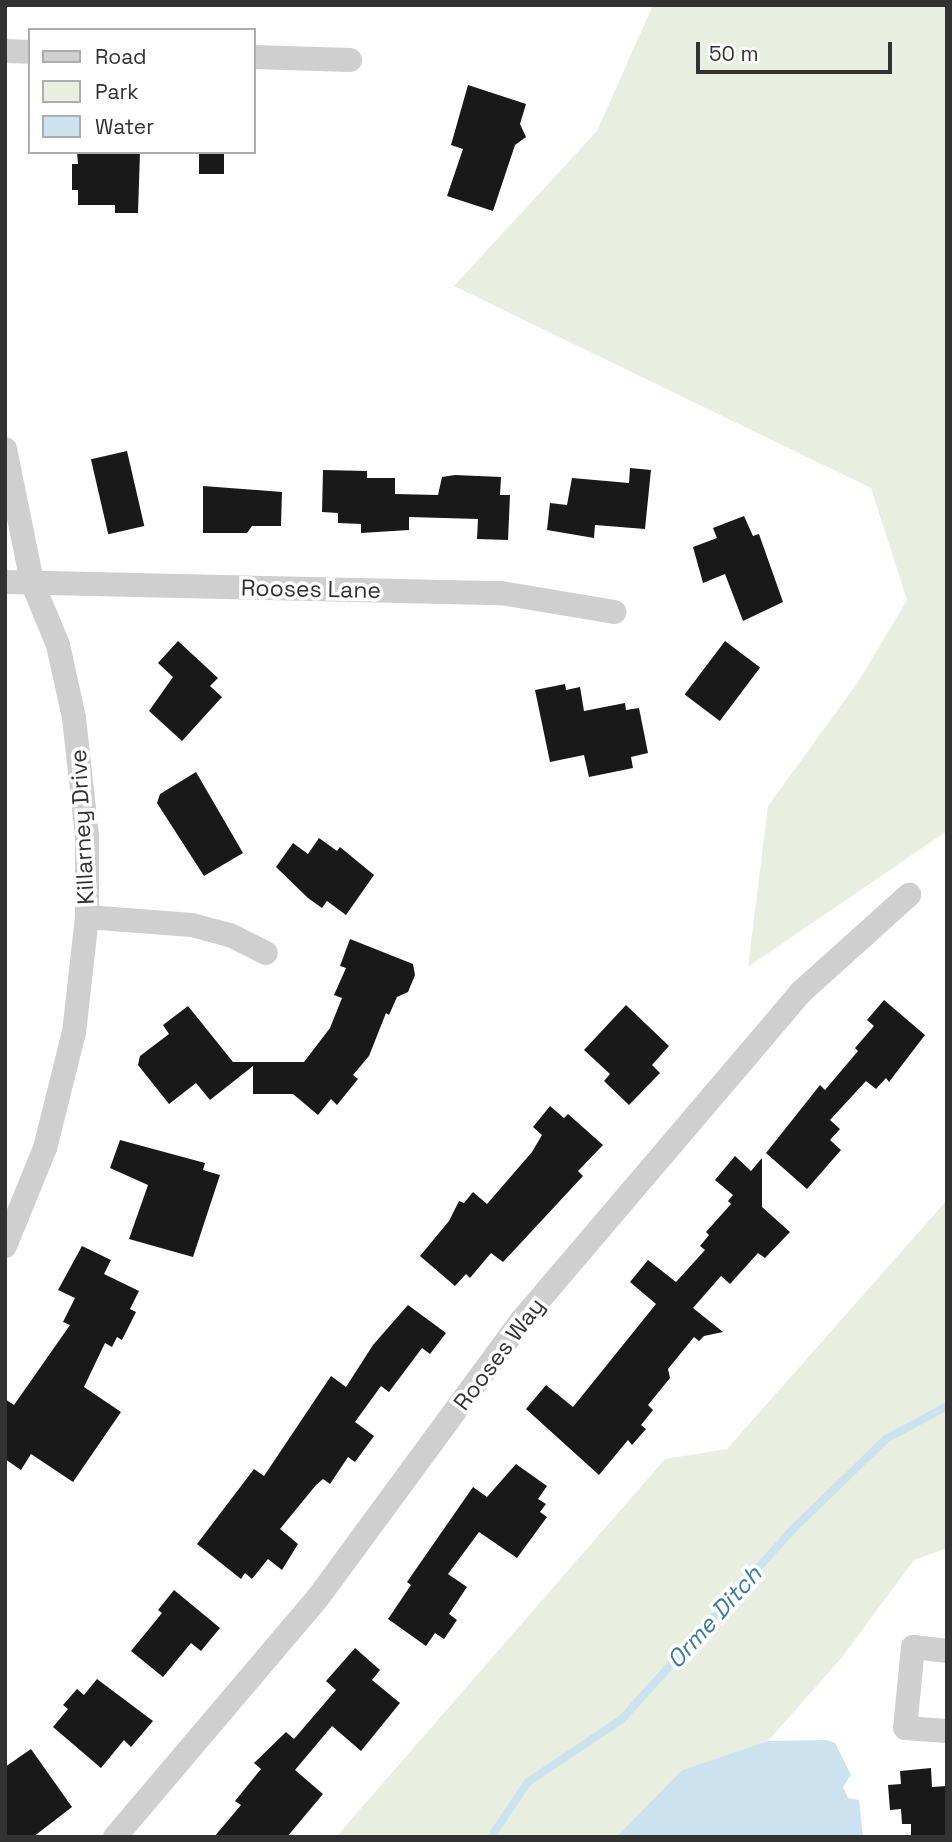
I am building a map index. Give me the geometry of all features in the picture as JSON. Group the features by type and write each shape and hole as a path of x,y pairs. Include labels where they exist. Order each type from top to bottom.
{"street":[{"path":"5,51 28,52"},
{"path":"256,57 350,60"},
{"name":"Killarney Drive","path":"5,449 32,582 58,645 74,718 87,836 87,917 67,1058 45,1148 5,1246"},
{"name":"Rooses Lane","path":"5,582 501,593 614,612"},
{"name":"Rooses Way","path":"115,1837 317,1599 522,1320 800,993 909,895"},
{"path":"87,917 192,925 230,935 266,953"},
{"path":"947,1651 913,1647 905,1728 947,1731"}],"green space":[{"path":"653,5 947,5 947,831 748,967 768,806 858,682 907,600 871,488 454,286 597,131"},
{"path":"947,1200 947,1548 914,1560 843,1656 768,1741 682,1770 616,1837 336,1837 665,1459 727,1449"}],"water":[{"path":"827,1740 835,1743 851,1775 843,1787 848,1798 859,1800 863,1837 616,1837 682,1770 768,1741"}],"building":[{"path":"468,85 526,104 520,124 526,137 515,145 493,211 447,196 463,149 451,145"},
{"path":"77,154 140,154 138,213 115,213 115,205 78,205 78,190 72,190 72,164 78,164"},
{"path":"199,154 224,154 224,174 199,174"},
{"path":"127,451 144,526 108,534 91,459"},
{"path":"630,468 651,470 645,529 595,525 594,538 547,530 550,503 567,505 572,478 629,483"},
{"path":"323,470 367,471 367,478 395,478 395,494 438,495 442,477 501,477 500,495 510,495 508,540 477,539 478,519 409,517 409,530 361,533 361,524 338,523 338,513 322,512"},
{"path":"203,486 282,492 281,526 252,526 247,533 203,533"},
{"path":"744,516 753,536 759,534 783,602 743,621 725,574 703,583 693,547 717,538 713,528"},
{"path":"178,641 218,678 210,686 222,697 182,741 149,711 173,677 158,663"},
{"path":"725,641 760,667 720,721 685,695"},
{"path":"565,684 566,690 580,687 584,711 625,703 626,710 639,708 648,753 631,757 633,768 589,777 584,755 550,762 535,690"},
{"path":"196,772 243,853 204,876 157,803 160,794"},
{"path":"319,838 337,851 340,847 374,875 346,915 327,901 322,908 276,867 293,843 308,854"},
{"path":"350,939 413,964 415,975 408,992 397,997 389,1015 386,1013 369,1056 353,1075 358,1079 337,1105 331,1099 318,1115 293,1094 253,1094 253,1066 210,1100 196,1083 169,1104 138,1065 140,1056 169,1034 163,1025 188,1006 233,1062 304,1062 330,1028 342,998 334,995 346,968 340,966"},
{"path":"884,1000 925,1035 889,1082 886,1078 876,1089 866,1081 830,1120 840,1129 830,1140 841,1150 807,1189 766,1153 820,1085 825,1090 858,1051 855,1048 874,1026 867,1020"},
{"path":"626,1005 669,1046 652,1065 660,1073 629,1105 604,1081 610,1074 584,1050"},
{"path":"550,1106 564,1118 568,1114 603,1145 578,1171 583,1176 503,1262 491,1253 470,1278 466,1274 455,1286 420,1256 449,1221 459,1201 464,1203 473,1192 487,1204 532,1152 542,1135 533,1127"},
{"path":"120,1140 205,1163 203,1170 220,1175 193,1257 129,1239 148,1185 110,1168"},
{"path":"735,1156 751,1171 762,1158 762,1207 790,1232 765,1258 758,1253 730,1284 721,1276 693,1308 723,1332 704,1336 699,1341 694,1337 668,1369 670,1378 648,1405 653,1410 641,1425 646,1429 632,1445 628,1440 599,1475 526,1409 546,1385 573,1407 656,1304 630,1282 648,1260 676,1282 705,1250 700,1246 709,1235 706,1232 731,1204 728,1201 733,1195 715,1180"},
{"path":"82,1246 111,1260 104,1274 139,1291 130,1309 136,1312 122,1340 117,1337 112,1347 105,1343 84,1387 121,1412 73,1482 31,1454 21,1470 5,1459 5,1399 14,1405 70,1325 63,1322 75,1298 58,1290"},
{"path":"408,1305 446,1333 430,1354 422,1348 389,1392 381,1386 355,1422 374,1436 355,1462 348,1457 330,1484 323,1479 316,1485 280,1529 298,1544 282,1570 268,1559 252,1579 245,1573 241,1579 197,1544 254,1469 264,1476 331,1376 346,1387 373,1345"},
{"path":"516,1464 547,1486 538,1499 546,1504 540,1512 547,1517 517,1558 479,1532 448,1574 467,1587 449,1614 457,1620 444,1639 435,1633 426,1646 388,1619 411,1585 407,1582 473,1487 487,1497"},
{"path":"174,1590 220,1628 201,1651 191,1643 163,1677 131,1651 162,1613 158,1610"},
{"path":"355,1648 380,1670 372,1680 400,1703 361,1751 332,1726 295,1770 323,1794 287,1837 214,1837 241,1805 235,1801 261,1769 254,1763 286,1732 294,1739 336,1690 326,1681"},
{"path":"97,1679 153,1721 131,1747 124,1740 101,1768 53,1727 68,1709 63,1705 77,1689 84,1695"},
{"path":"31,1749 72,1807 33,1837 5,1837 5,1767"},
{"path":"931,1768 932,1787 947,1786 947,1837 911,1837 911,1824 902,1824 901,1809 890,1810 888,1785 901,1784 900,1771"}],"waterway":[{"name":"Orme Ditch","path":"491,1837 528,1782 622,1719 792,1530 886,1439 947,1406"}]}
